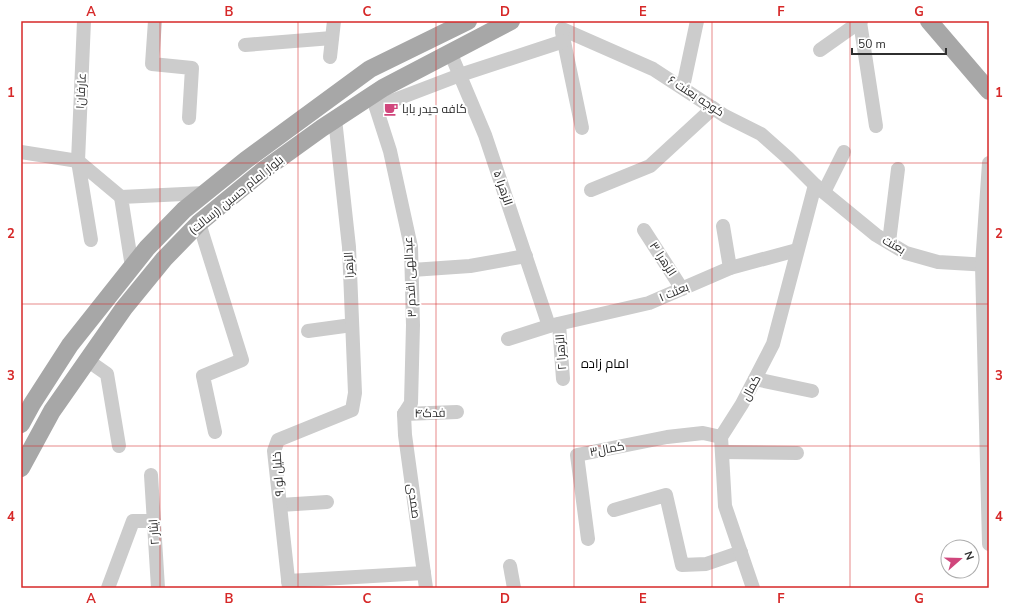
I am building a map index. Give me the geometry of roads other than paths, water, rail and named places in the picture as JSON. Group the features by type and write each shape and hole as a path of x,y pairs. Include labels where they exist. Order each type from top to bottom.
{"main road":[{"name":"بلوار امام حسین (رسالت)","path":"21,424 70,345 147,248 184,210 246,160 370,69 468,21"},
{"name":"بلوار امام حسین (رسالت)","path":"21,468 52,411 124,308 164,259 199,223 265,169 335,119 374,101 450,52 511,21"},
{"path":"929,21 989,91"}],"street":[{"name":"عارفان۱","path":"84,21 78,161 91,240"},
{"path":"155,21 152,64 192,68 189,118"},
{"path":"330,57 334,21"},
{"path":"683,87 697,21"},
{"path":"820,50 860,21 876,126"},
{"path":"374,101 460,75 563,35 582,128"},
{"name":"کوچه بعثت ۶","path":"563,35 653,69 683,87 713,108 761,134 819,189"},
{"path":"245,45 332,38"},
{"name":"الزهرا ۵","path":"450,52 485,135 526,256 554,325"},
{"name":"عبدالهی اقدم ۳","path":"374,101 392,158 411,247 413,325 411,403 404,414"},
{"path":"591,190 650,166 713,108"},
{"name":"الزهرا","path":"335,119 349,247 356,393 352,410"},
{"path":"21,152 78,161 121,197 132,267"},
{"name":"کمال","path":"721,438 755,379 772,344 797,250 819,189 844,152"},
{"path":"989,163 985,265 989,544"},
{"path":"889,242 898,169"},
{"name":"بعثت","path":"819,189 876,235 906,253 938,262 985,265"},
{"path":"121,197 205,193"},
{"path":"199,223 242,360 203,376 215,432"},
{"path":"723,226 730,268"},
{"name":"الزهرا ۳","path":"644,230 682,289"},
{"name":"بعثت ۱","path":"508,339 554,325 649,303 730,268 797,250"},
{"path":"412,270 470,266 526,256"},
{"path":"308,331 352,325"},
{"name":"الزهرا ۲","path":"554,325 563,379"},
{"path":"87,360 107,374 119,446"},
{"path":"755,379 812,391"},
{"name":"خلیل لو ۹","path":"289,584 274,451 278,440 352,410"},
{"name":"فدک۴","path":"404,414 457,412"},
{"name":"صمدی","path":"404,414 405,435 426,588"},
{"name":"کمال۳","path":"588,539 577,455 668,437 703,433 721,438"},
{"path":"721,438 725,506 753,588"},
{"path":"722,452 797,453"},
{"name":"ایثار ۲","path":"151,475 158,588"},
{"path":"614,510 666,495 682,565 706,564 741,552"},
{"path":"280,505 327,502"},
{"path":"108,588 132,521 154,521"},
{"path":"510,566 514,588"},
{"path":"289,584 424,573"}],"place":[{"name":"کافه حیدر بابا","path":"391,109"}],"district":[{"name":"امام زاده","path":"605,364"}]}
